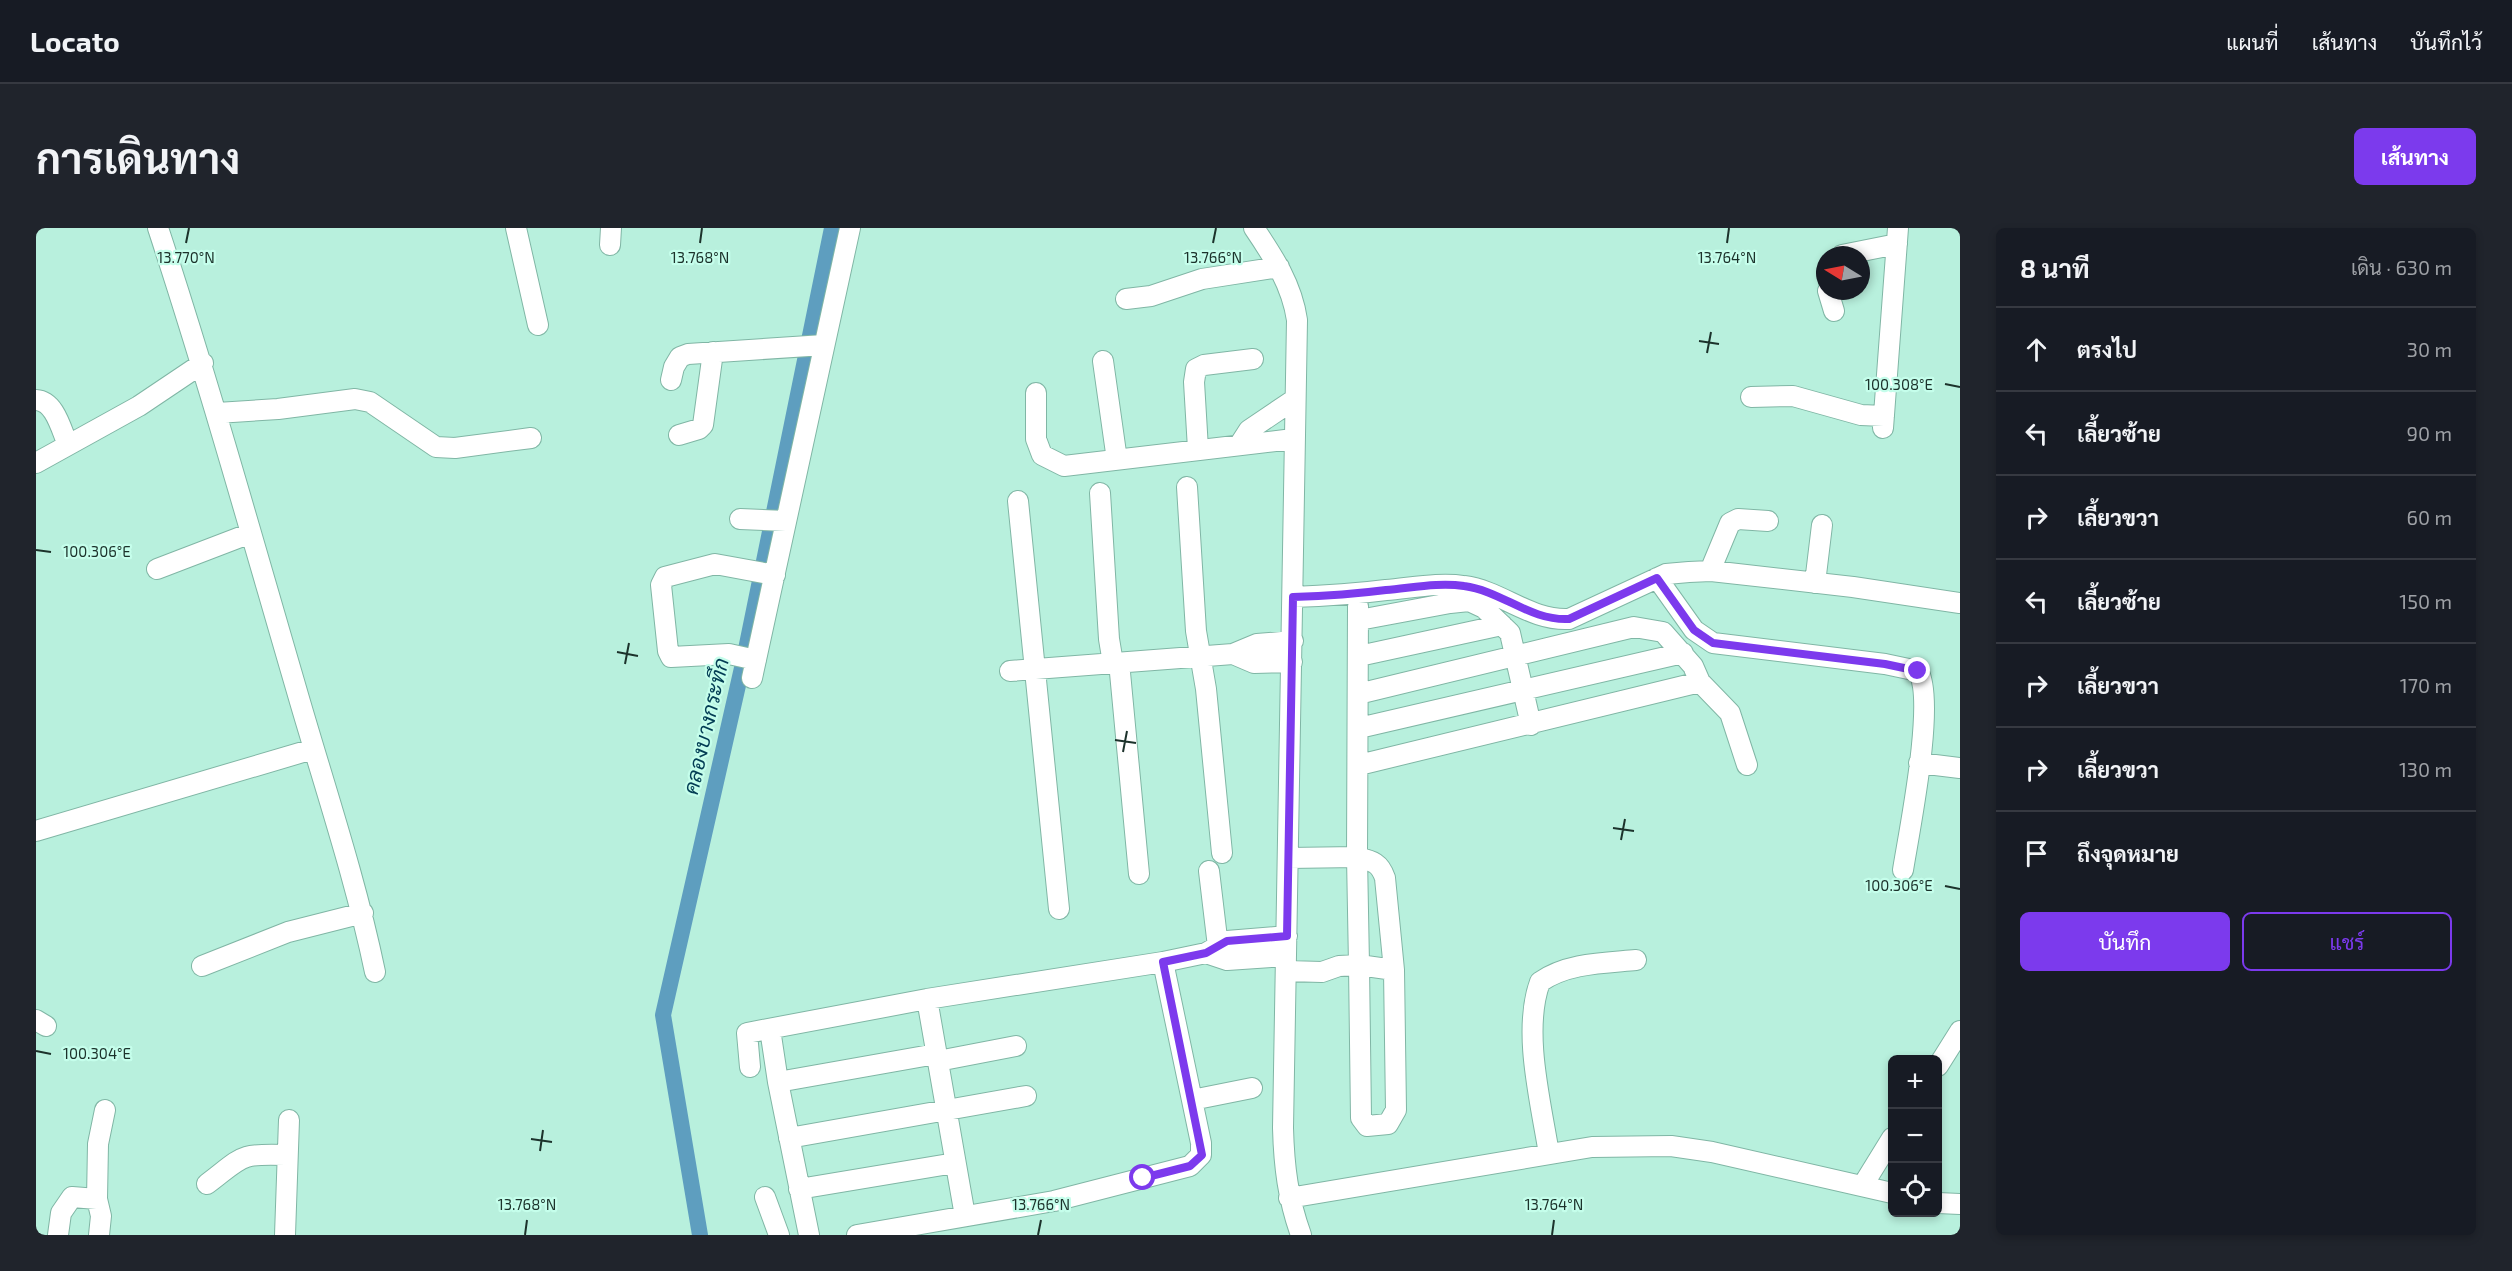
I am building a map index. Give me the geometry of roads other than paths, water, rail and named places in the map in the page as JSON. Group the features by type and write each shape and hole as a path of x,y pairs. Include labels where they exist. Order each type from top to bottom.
{"street":[{"path":"158,228 217,412 313,749 363,913 375,972"},
{"path":"516,228 538,325"},
{"path":"772,574 715,564 665,577 661,585 668,651 671,657 729,654 753,666 783,521 818,345 850,228"},
{"path":"1254,228 1279,267 1294,302 1297,320 1293,439 1293,641 1283,1128 1284,1168 1289,1198 1301,1235"},
{"path":"1751,398 1792,396 1884,422 1897,236 1868,246"},
{"path":"1126,299 1151,296 1202,279 1279,267"},
{"path":"1831,300 1834,311"},
{"path":"671,380 680,357 713,352 818,345"},
{"path":"679,435 699,429 703,425 713,352"},
{"path":"1198,449 1194,382 1197,369 1204,364 1253,359"},
{"path":"1103,361 1117,460"},
{"path":"36,463 139,406 202,363"},
{"path":"1036,393 1036,439 1042,455 1064,466 1293,439"},
{"path":"217,412 278,409 355,399 370,402 436,447 455,448 531,438"},
{"path":"1240,444 1249,430 1294,399"},
{"path":"36,400 43,400 50,405 68,445"},
{"path":"1187,487 1196,631 1206,689 1222,853"},
{"path":"1100,492 1109,639 1116,662 1139,874"},
{"path":"1018,501 1059,909"},
{"path":"747,519 783,521"},
{"path":"1710,571 1733,521 1768,521"},
{"path":"1815,583 1822,525"},
{"path":"157,569 251,533"},
{"path":"1293,597 1435,585 1463,585 1489,591 1531,612 1553,620 1561,620 1569,619 1666,574 1710,571 1960,603"},
{"path":"1657,578 1694,630 1713,643 1885,664 1918,671 1925,696 1919,763 1903,870"},
{"path":"1288,858 1358,857 1373,861 1381,867 1385,878 1394,970 1396,1110 1388,1124 1367,1126 1360,1118 1349,966 1358,857 1358,613 1469,601 1484,608 1510,633 1531,725"},
{"path":"1359,656 1502,625"},
{"path":"1358,694 1634,627 1663,632 1683,653 1700,682 1730,713 1747,765"},
{"path":"1010,671 1233,654 1257,644 1293,641"},
{"path":"1359,728 1523,692 1683,653"},
{"path":"1233,654 1254,663 1292,662"},
{"path":"1359,765 1531,725 1700,682"},
{"path":"36,831 313,749"},
{"path":"1919,763 1960,768"},
{"path":"1209,871 1214,952"},
{"path":"202,966 288,932 363,913"},
{"path":"750,1067 747,1033 927,999 1214,952 1287,955 1322,972 1349,966 1394,970"},
{"path":"1548,1154 1532,1015 1540,982 1554,973 1589,965 1636,960"},
{"path":"857,1235 1054,1201 1190,1166 1202,1155 1163,962"},
{"path":"927,999 965,1216"},
{"path":"770,1029 778,1082 809,1235"},
{"path":"1942,1060 1960,1031"},
{"path":"778,1082 1016,1046"},
{"path":"1192,1100 1252,1088"},
{"path":"789,1138 948,1112 1026,1096"},
{"path":"99,1235 101,1216 97,1199 98,1144 105,1110"},
{"path":"285,1235 289,1120"},
{"path":"1289,1198 1592,1147 1671,1146 1712,1152 1888,1192"},
{"path":"1863,1185 1888,1146"},
{"path":"207,1184 241,1157 253,1154 286,1155"},
{"path":"799,1188 955,1163"},
{"path":"58,1235 61,1213 72,1197 97,1199"},
{"path":"765,1197 779,1235"},
{"path":"1942,1204 1949,1206 1960,1204"}],"waterway":[{"name":"คลองบางกระทึก","path":"700,1235 663,1015 744,659 832,228"}]}
